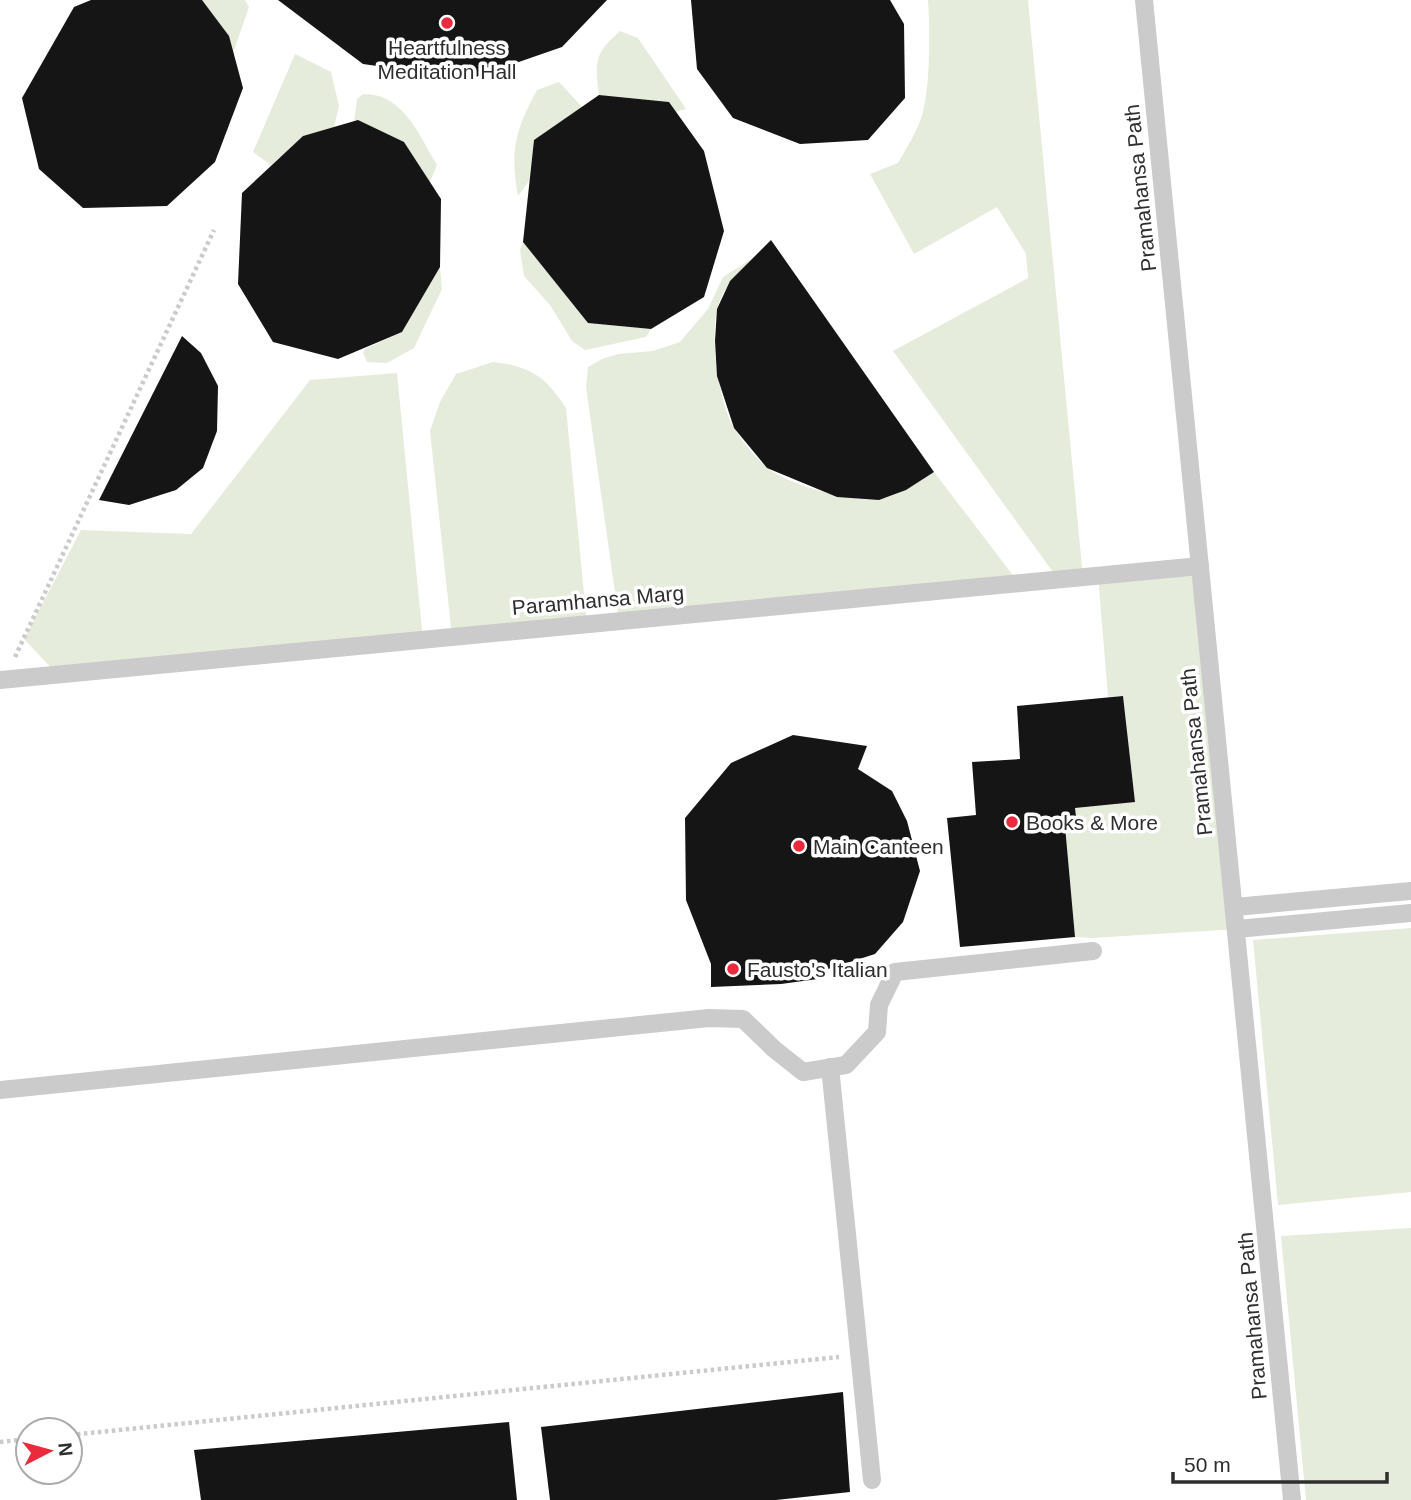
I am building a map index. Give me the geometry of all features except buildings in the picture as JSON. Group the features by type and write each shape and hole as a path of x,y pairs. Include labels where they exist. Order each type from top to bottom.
{"lane":[{"name":"Pramahansa Path","path":"1144,0 1292,1500"},
{"name":"Paramhansa Marg","path":"2,680 1200,566"},
{"path":"1235,907 1411,891"},
{"path":"1237,929 1411,913"},
{"path":"0,1090 709,1018 743,1019 803,1072 846,1065 877,1032 878,1005 895,972 1093,951"},
{"path":"830,1067 872,1480"}],"path":[{"path":"2,680 214,230"},
{"path":"84,1434 859,1355"}],"green space":[{"path":"202,0 245,0 249,7 233,53"},
{"path":"928,0 1028,0 1083,577 1058,579 893,351 1028,278 1026,254 997,207 914,254 870,174 898,163 923,112 928,81"},
{"path":"620,31 638,38 686,109 675,112 668,102 599,95 598,59 605,46"},
{"path":"295,54 331,72 339,106 334,127 303,136 271,165 253,152"},
{"path":"559,82 582,107 534,140 529,181 518,196 514,166 519,129 537,90"},
{"path":"363,94 389,100 408,118 437,165 430,182 404,142 354,121 357,99"},
{"path":"523,242 588,323 651,329 646,337 585,350 572,341 550,305 524,276 520,250"},
{"path":"753,258 722,295 715,322 715,354 724,405 735,430 749,449 766,467 788,480 851,498 877,499 892,496 934,472 1019,583 619,621 586,387 588,367 618,354 653,351 680,342 708,309 723,277"},
{"path":"440,267 442,289 414,348 387,363 367,362 363,353 365,349 402,332"},
{"path":"493,362 517,366 536,374 566,408 587,624 452,637 430,431 440,402 456,374"},
{"path":"397,373 423,640 58,675 24,639 81,530 191,534 310,380"},
{"path":"1200,566 1237,929 1075,937 1065,826 1075,808 1135,801 1123,696 1108,697 1098,575"},
{"path":"1411,928 1411,1192 1278,1205 1253,940"},
{"path":"1411,1228 1411,1500 1306,1500 1281,1236"}],"place":[{"name":"Heartfulness Meditation Hall","path":"447,23"},
{"name":"Books & More","path":"1012,822"},
{"name":"Main Canteen","path":"799,846"},
{"name":"Fausto's Italian","path":"733,969"}]}
